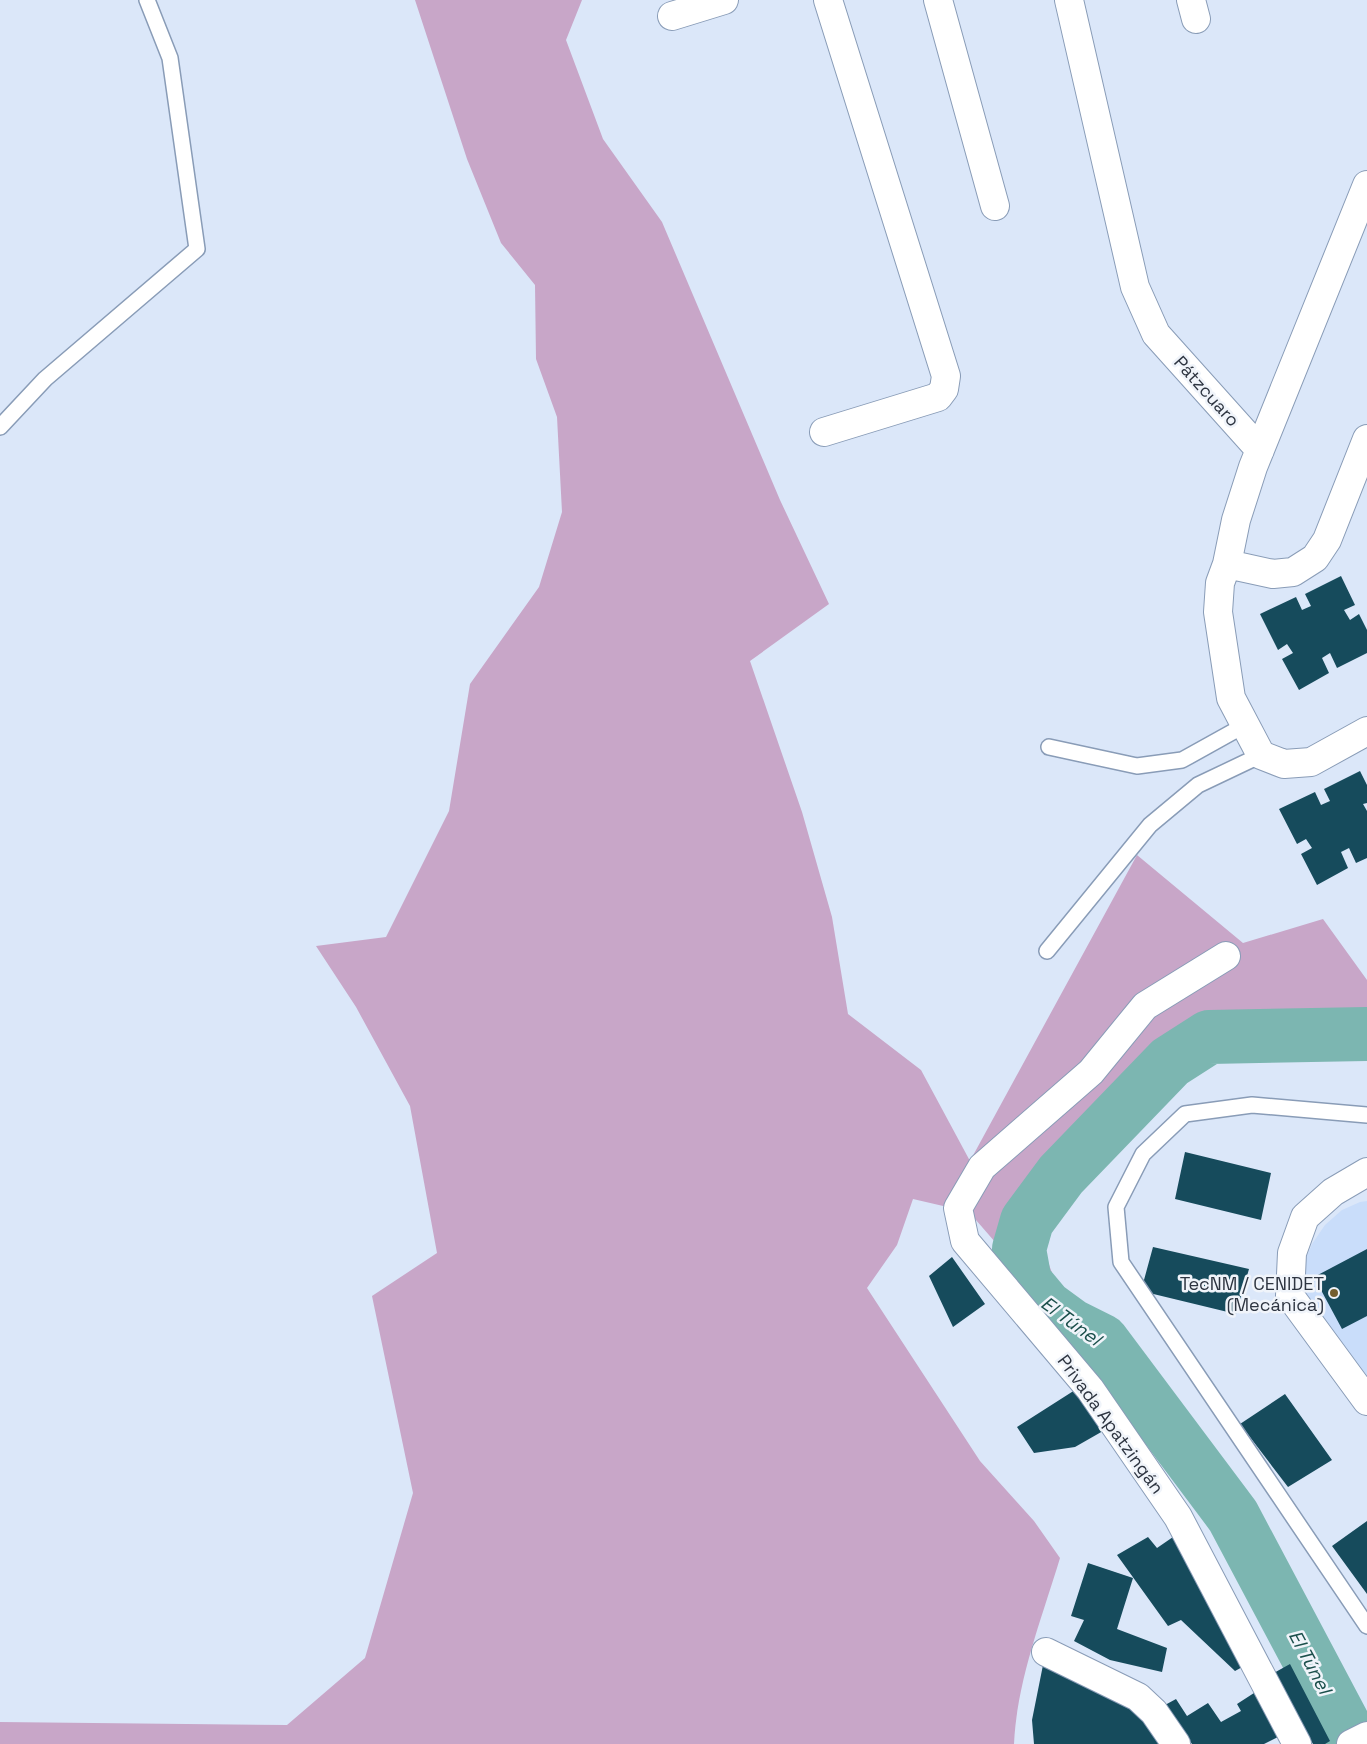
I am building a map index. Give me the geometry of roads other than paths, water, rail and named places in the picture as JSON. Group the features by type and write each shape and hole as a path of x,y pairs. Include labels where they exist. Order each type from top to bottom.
{"street":[{"path":"672,16 724,0"},
{"path":"824,432 938,397 944,389 946,376 828,0"},
{"path":"938,0 995,206"},
{"name":"Pátzcuaro","path":"1069,0 1135,287 1156,334 1260,450"},
{"path":"1367,185 1260,450 1236,520 1227,564 1220,583 1218,612 1232,698 1261,755 1284,764 1311,762 1367,731"},
{"path":"1227,564 1272,574 1293,572 1315,558 1327,540 1367,440"},
{"name":"Privada Apatzingán","path":"1226,956 1145,1006 1091,1072 982,1167 958,1208 965,1241 1090,1389 1178,1517 1297,1744"},
{"path":"1367,1172 1333,1192 1305,1218 1292,1253 1290,1296 1367,1401"},
{"path":"1046,1652 1138,1697 1154,1712 1176,1744"},
{"path":"1351,1744 1367,1736"}],"lane":[{"path":"0,427 45,379 197,249 170,58 147,0"},
{"path":"1050,747 1137,766 1182,760 1246,725"},
{"path":"1047,951 1150,825 1198,785 1261,755"},
{"path":"1367,1119 1367,1115 1252,1105 1185,1114 1143,1154 1116,1207 1121,1262 1367,1626"}],"waterway":[{"name":"El Túnel","path":"1354,1744 1233,1516 1102,1341 1072,1326 1046,1307 1025,1282 1019,1249 1027,1221 1061,1175 1170,1062 1209,1037 1367,1034"}],"place":[{"name":"TecNM / CENIDET (Mecánica)","path":"1334,1293"}]}
